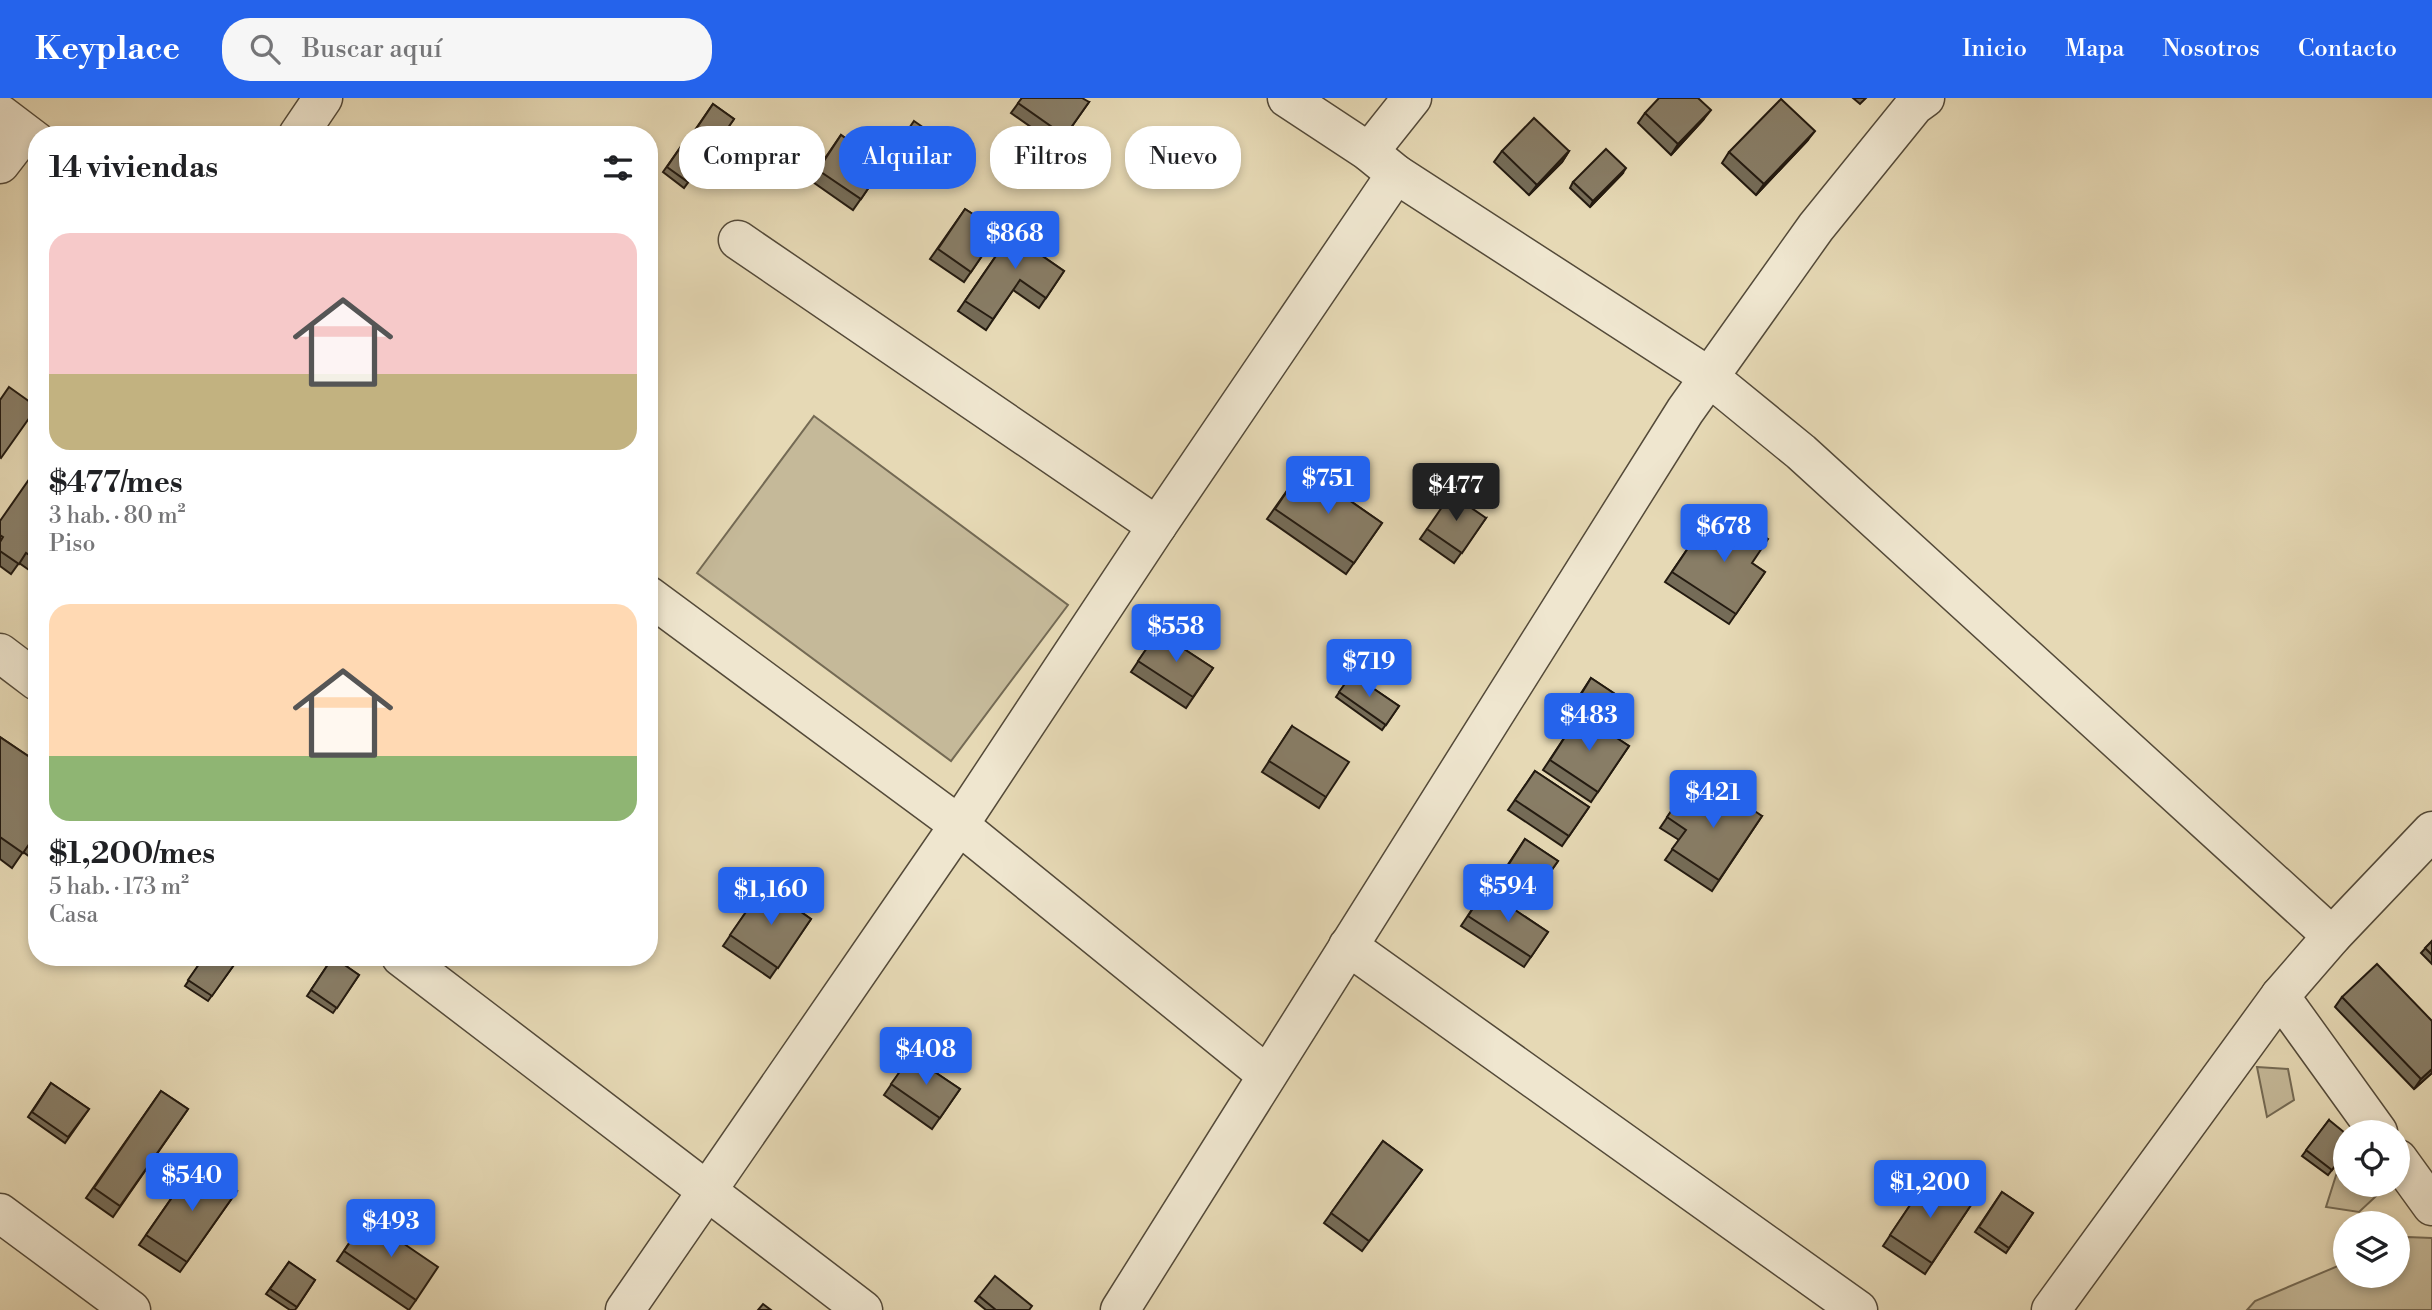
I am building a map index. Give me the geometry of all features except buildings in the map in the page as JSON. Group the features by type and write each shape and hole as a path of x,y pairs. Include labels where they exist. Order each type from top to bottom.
{"street":[{"path":"304,126 323,98"},
{"path":"1287,98 1709,376 1801,452 2332,936"},
{"path":"625,1310 959,825 1157,526 1382,163 1412,98"},
{"path":"1120,1310 1709,376 1815,227 1914,106 1926,98"},
{"path":"0,164 20,130"},
{"path":"738,240 1157,526"},
{"path":"658,603 959,825 1267,1075"},
{"path":"0,653 28,674"},
{"path":"2051,1310 2280,996 2332,936 2432,831"},
{"path":"1348,946 1858,1310"},
{"path":"413,966 863,1310"},
{"path":"2280,996 2369,1120"},
{"path":"2410,1175 2432,1206"},
{"path":"0,1213 131,1310"}],"shaded area":[{"path":"814,416 1068,605 951,761 697,573"},
{"path":"2257,1067 2288,1069 2294,1100 2267,1117"},
{"path":"2333,1185 2333,1197 2375,1197 2360,1211 2326,1207"},
{"path":"2410,1237 2432,1238 2432,1310 2247,1310 2255,1301 2333,1268 2333,1288 2410,1288"}]}
